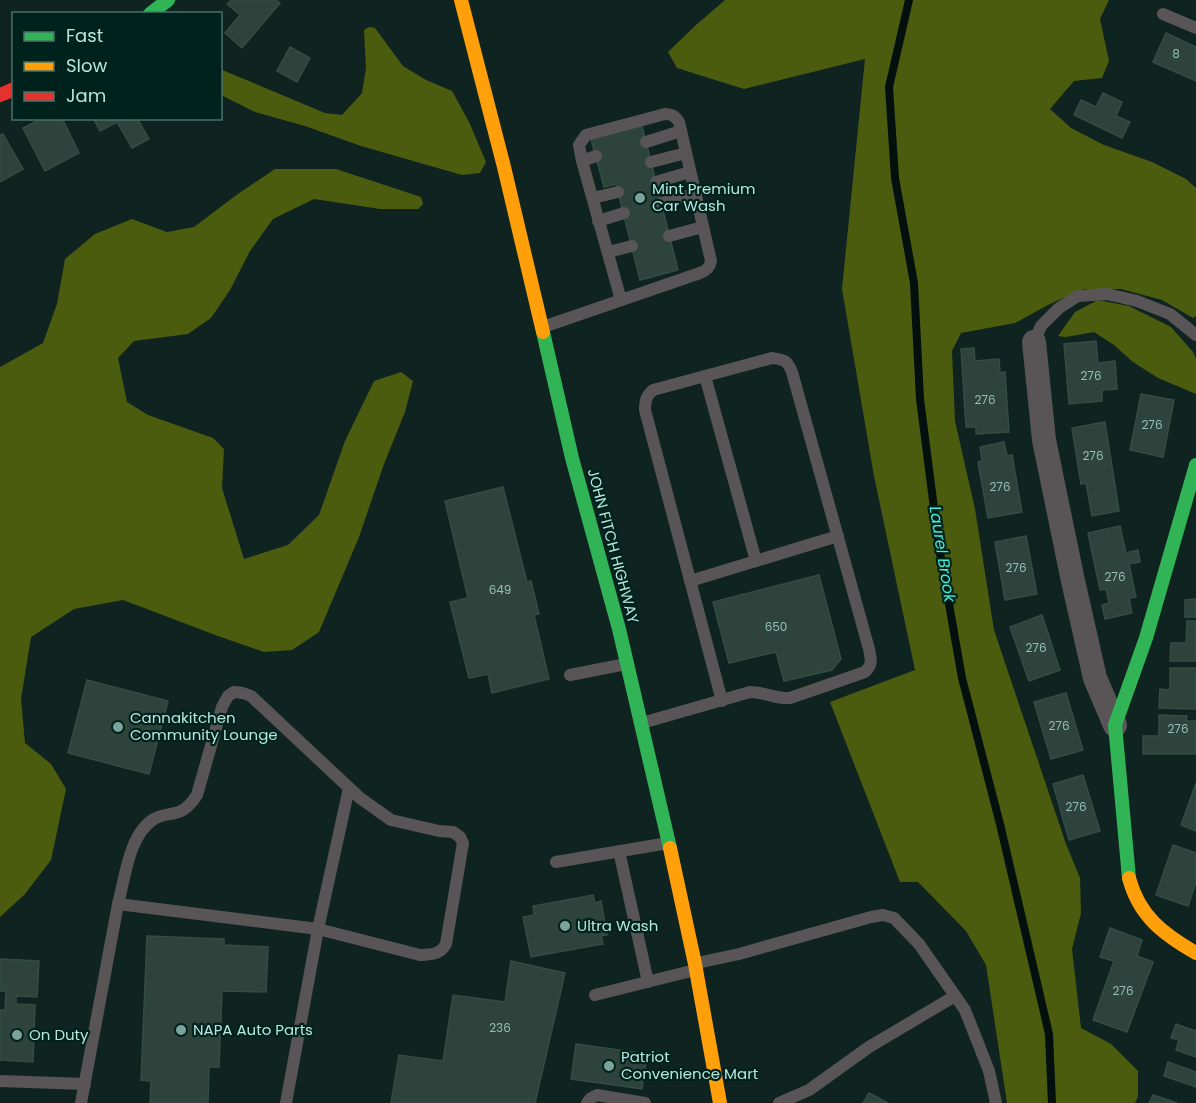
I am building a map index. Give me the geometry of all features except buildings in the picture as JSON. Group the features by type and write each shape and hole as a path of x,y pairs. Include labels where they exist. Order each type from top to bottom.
{"main road":[{"path":"153,12 168,0"},
{"name":"JOHN FITCH HIGHWAY","path":"461,0 504,167 572,458 627,663 669,843 720,1103"},
{"path":"1196,465 1146,638 1115,725 1131,886 1140,908 1147,917 1158,928 1196,953"}],"street":[{"path":"1034,342 1044,440 1073,581 1095,678 1115,725"}],"lane":[{"path":"1163,14 1196,28"},
{"path":"542,328 706,271 710,266 711,261 681,131 672,114 586,135 579,145 621,300"},
{"path":"646,142 681,131"},
{"path":"651,162 686,153"},
{"path":"582,161 596,156"},
{"path":"656,182 690,172"},
{"path":"588,181 601,177"},
{"path":"593,198 618,192"},
{"path":"661,203 696,194"},
{"path":"598,221 624,213"},
{"path":"669,236 703,227"},
{"path":"608,252 632,246"},
{"path":"1034,342 1041,326 1059,308 1078,296 1107,294 1137,301 1170,314 1196,335"},
{"path":"641,724 750,692 760,692 782,699 790,698 866,672 871,666 872,660 792,372 785,360 772,358 653,390 645,401 645,410 722,700"},
{"path":"705,376 756,561"},
{"path":"690,581 838,536"},
{"path":"570,675 627,663"},
{"path":"81,1103 118,904 133,844 142,829 155,818 180,812 197,795 222,706 228,696 234,692 251,696 349,788 391,820 453,832 460,837 463,843 446,944 442,951 433,954 420,955 318,929 118,904"},
{"path":"286,1103 318,929 349,788"},
{"path":"556,862 669,843"},
{"path":"619,851 648,982"},
{"path":"595,995 884,915 894,918 919,944 965,1010 989,1071 996,1103"},
{"path":"779,1103 809,1090 869,1047 955,996"},
{"path":"0,1081 85,1084"},
{"path":"587,1103 597,1095 645,1103"}],"green space":[{"path":"725,0 1109,0 1100,19 1109,61 1102,78 1074,81 1050,109 1071,128 1104,145 1152,162 1186,179 1196,188 1196,316 1193,318 1162,300 1121,289 1083,289 1015,323 961,333 952,351 955,421 975,509 994,630 1066,844 1080,878 1081,913 1072,949 1081,1028 1111,1044 1138,1071 1138,1096 1135,1103 1007,1103 986,965 966,931 918,882 900,882 830,702 915,670 874,476 842,289 865,59 744,89 677,68 668,52"},
{"path":"369,27 375,28 403,66 426,80 452,91 469,122 486,162 480,173 462,175 361,146 305,126 255,112 222,96 222,70 325,113 342,115 362,93 366,68 364,30"},
{"path":"275,169 336,169 421,197 423,204 418,209 380,209 314,199 273,219 250,251 230,290 211,318 188,334 134,341 118,358 127,402 148,415 213,438 224,449 222,488 244,559 288,545 319,515 345,441 374,381 401,372 413,381 405,412 359,537 319,632 292,650 264,652 123,600 74,609 31,637 21,699 25,743 51,764 66,789 51,860 25,894 0,917 0,367 43,343 57,304 65,259 95,234 132,219 167,232 194,227"},
{"path":"1098,300 1129,306 1171,327 1193,352 1196,359 1196,394 1158,378 1094,332 1066,337 1058,336 1075,312"}],"waterway":[{"name":"Laurel Brook","path":"909,0 889,87 895,178 914,283 920,399 939,547 962,678 1000,824 1049,1034 1052,1103"}],"traffic: fast":[{"path":"153,12 168,0"},
{"path":"543,332 572,458 619,629 670,848"},
{"path":"1129,878 1115,725 1146,638 1196,465"}],"traffic: slow":[{"path":"461,0 543,332"},
{"path":"670,848 695,964 720,1103"},
{"path":"1129,878 1139,903 1154,923 1173,939 1196,953"}],"traffic: jam":[{"path":"0,95 12,90"}],"place":[{"name":"Mint Premium Car Wash","path":"640,198"},
{"name":"Cannakitchen Community Lounge","path":"118,727"},
{"name":"Ultra Wash","path":"565,926"},
{"name":"NAPA Auto Parts","path":"181,1030"},
{"name":"On Duty","path":"17,1035"},
{"name":"Patriot Convenience Mart","path":"609,1066"}]}
